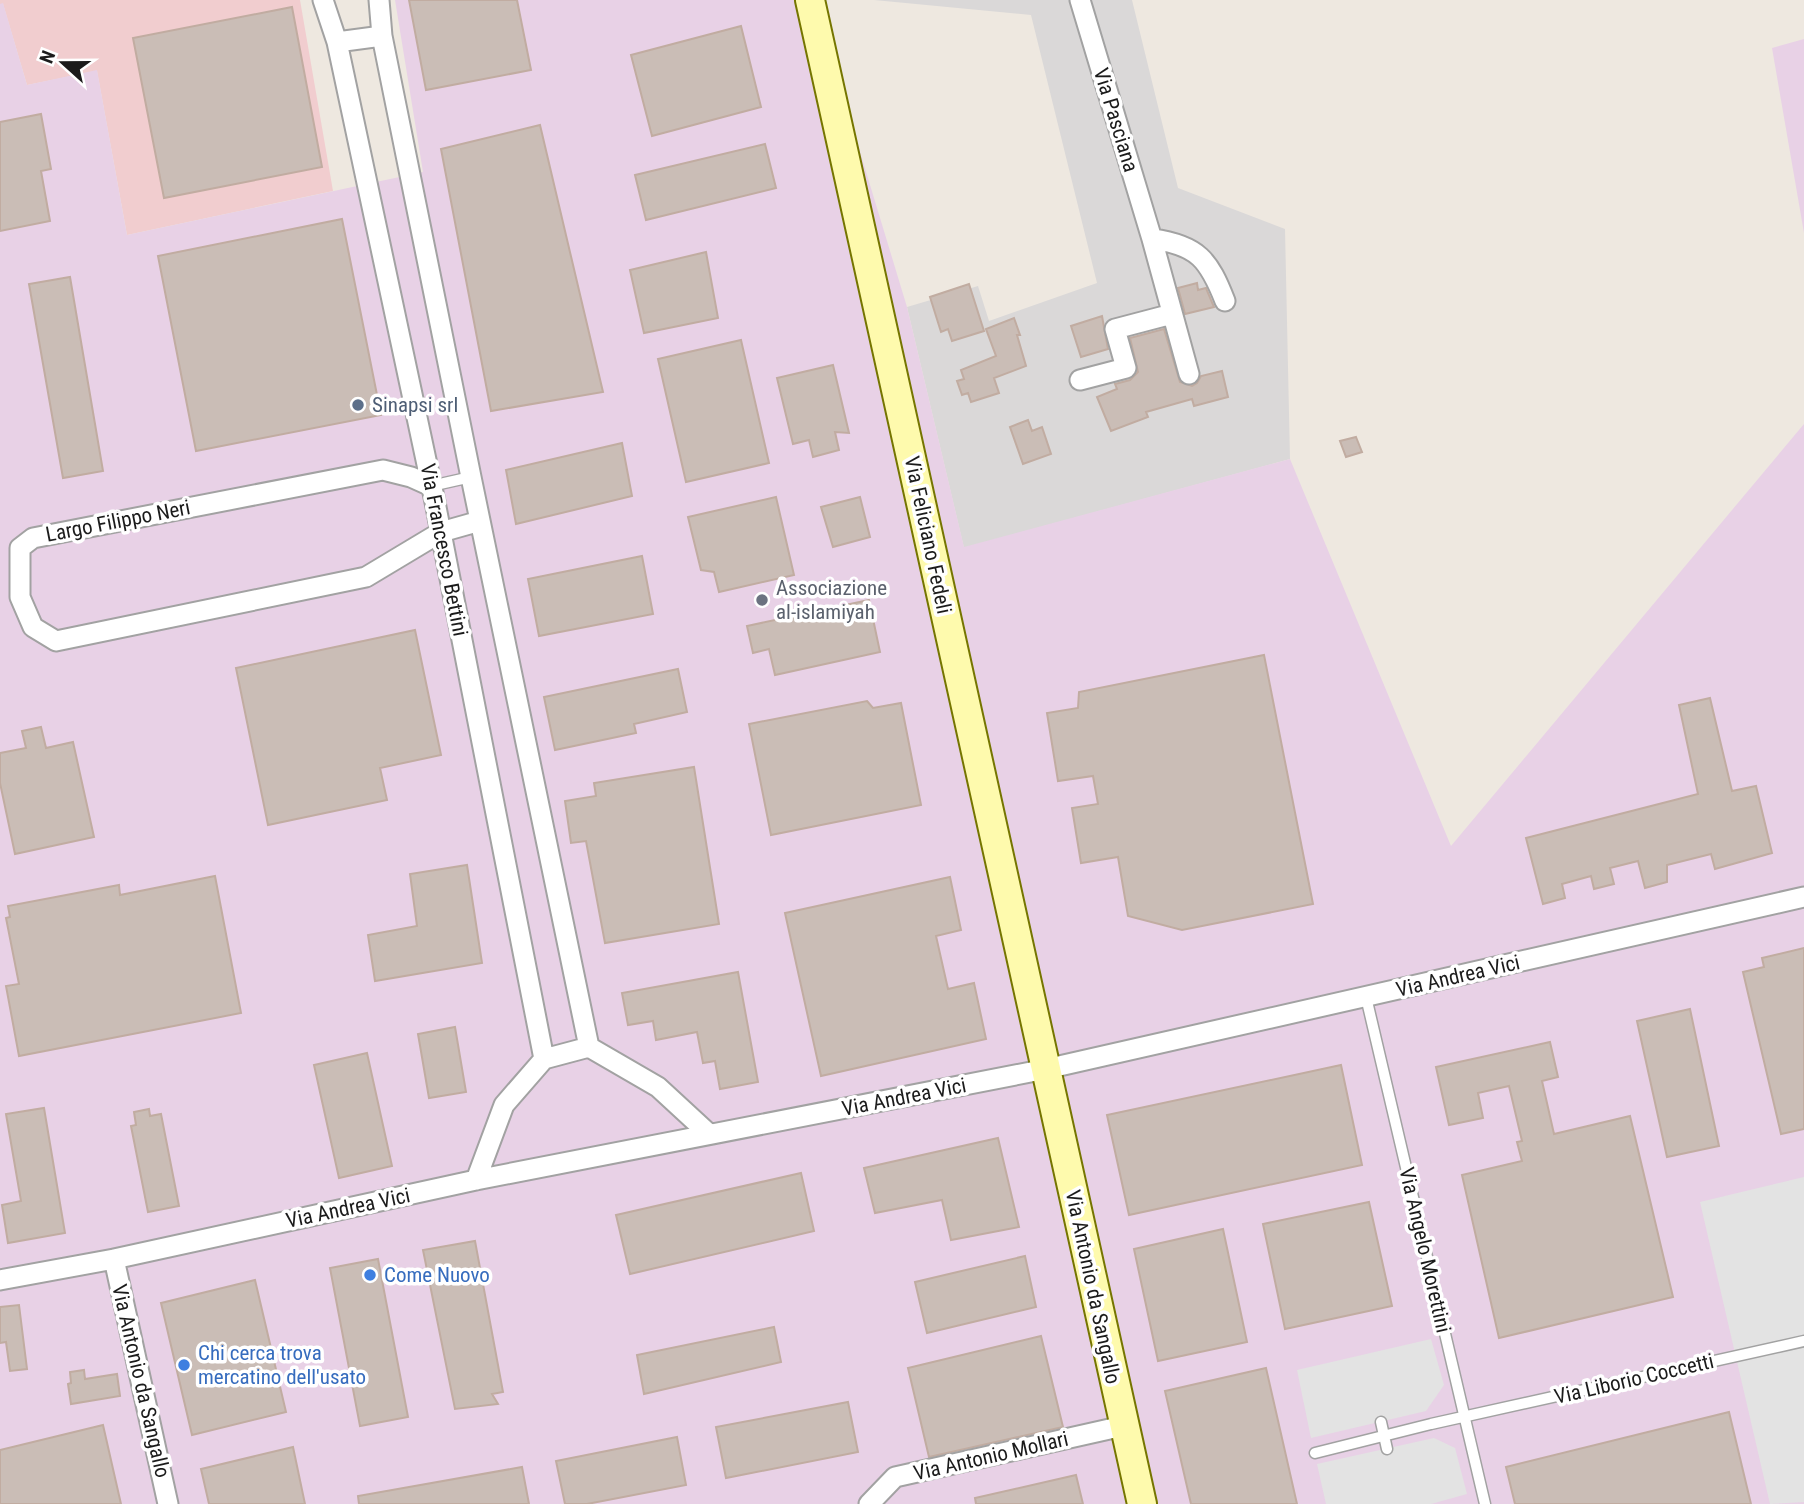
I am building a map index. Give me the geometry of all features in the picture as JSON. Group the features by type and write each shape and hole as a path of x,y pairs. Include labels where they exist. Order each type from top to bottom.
{"street":[{"name":"Via Francesco Bettini","path":"323,0 337,42 441,533 544,1059"},
{"name":"Via Francesco Bettini","path":"379,0 382,36 589,1047"},
{"name":"Via Feliciano Fedeli","path":"810,0 1046,1069"},
{"name":"Via Pasciana","path":"1080,0 1152,239 1189,374"},
{"path":"337,42 382,36"},
{"path":"1152,239 1183,246 1199,255 1213,272 1225,301"},
{"path":"1080,380 1126,368 1115,329 1172,314"},
{"name":"Largo Filippo Neri","path":"431,486 411,477 383,470 33,538 20,548 20,597 33,627 56,641 366,578 441,533"},
{"path":"441,533 480,521"},
{"name":"Via Andrea Vici","path":"0,1280 114,1259 476,1180 1046,1069 1804,897"},
{"path":"476,1180 504,1105 544,1059 589,1047 658,1087 709,1134"},
{"name":"Via Antonio da Sangallo","path":"1046,1069 1142,1504"},
{"name":"Via Antonio da Sangallo","path":"114,1259 168,1504"},
{"name":"Via Antonio Mollari","path":"869,1504 895,1477 1123,1426"}],"lane":[{"path":"431,486 471,477"},
{"name":"Via Angelo Morettini","path":"1366,997 1485,1504"},
{"name":"Via Liborio Coccetti","path":"1315,1453 1804,1341"},
{"path":"1381,1422 1387,1448"}],"shaded area":[{"path":"0,0 300,0 333,191 127,235 97,71 27,85"},
{"path":"395,0 814,0 907,307 964,547 1290,459 1451,846 1804,424 1804,1504 0,1504 0,4 3,3 27,85 97,70 127,235 423,172"},
{"path":"874,0 1132,0 1178,188 1285,229 1290,459 964,548 907,307 978,286 989,321 1097,283 1031,15"},
{"path":"1804,39 1804,233 1772,48"},
{"path":"1804,1177 1804,1502 1770,1504 1700,1202"},
{"path":"1431,1339 1444,1385 1426,1411 1311,1438 1297,1370"},
{"path":"1434,1438 1455,1448 1467,1494 1431,1504 1326,1504 1317,1464"}],"building":[{"path":"409,0 517,0 531,70 426,90"},
{"path":"292,7 322,167 164,198 133,38"},
{"path":"741,26 761,107 652,136 631,55"},
{"path":"41,114 51,169 41,171 50,221 0,231 0,122"},
{"path":"540,125 603,392 491,411 441,149"},
{"path":"765,144 776,188 646,220 635,175"},
{"path":"342,219 381,415 196,451 158,256"},
{"path":"706,252 718,318 644,333 630,270"},
{"path":"70,277 103,471 63,478 29,284"},
{"path":"1197,283 1198,290 1206,288 1214,307 1185,314 1178,288"},
{"path":"969,284 984,331 952,341 948,329 941,332 930,297"},
{"path":"1102,316 1108,349 1081,357 1071,326"},
{"path":"1014,318 1026,366 994,378 999,393 971,402 968,393 962,395 957,381 964,379 961,370 996,356 986,329"},
{"path":"1164,329 1180,382 1192,386 1201,376 1222,371 1228,397 1194,406 1192,399 1146,412 1148,417 1111,431 1097,397 1117,389 1115,384 1130,380 1138,372 1130,338"},
{"path":"741,340 769,463 686,482 658,359"},
{"path":"833,365 849,433 835,432 839,450 813,457 809,440 793,444 777,378"},
{"path":"1028,420 1032,431 1042,427 1051,454 1023,464 1010,427"},
{"path":"1356,437 1362,452 1346,457 1340,441"},
{"path":"622,443 632,496 516,524 506,470"},
{"path":"776,497 794,575 719,592 714,572 701,570 688,517"},
{"path":"860,497 870,537 833,547 821,507"},
{"path":"642,556 653,614 539,636 528,579"},
{"path":"869,600 880,652 775,675 769,649 753,653 747,626"},
{"path":"415,630 441,755 380,768 387,800 268,825 236,668"},
{"path":"1264,655 1313,904 1182,930 1128,916 1118,857 1081,863 1072,808 1098,804 1093,776 1058,781 1047,713 1078,708 1079,692"},
{"path":"678,669 687,712 634,724 636,733 555,750 544,697"},
{"path":"1710,698 1732,791 1756,786 1772,853 1715,869 1711,854 1667,865 1667,882 1645,888 1638,861 1610,868 1614,884 1594,889 1591,876 1562,884 1565,898 1543,904 1526,838 1698,794 1679,705"},
{"path":"867,701 873,708 901,703 921,805 771,835 749,724"},
{"path":"41,727 46,748 73,742 94,837 15,854 0,783 0,753 26,748 22,731"},
{"path":"694,767 719,924 605,943 586,841 571,843 565,801 596,796 594,783"},
{"path":"467,865 482,963 375,981 368,935 417,926 410,874"},
{"path":"215,876 241,1013 19,1056 6,986 19,984 6,918 10,917 8,906 119,885 120,895"},
{"path":"950,877 961,930 936,936 948,989 974,983 986,1039 821,1076 785,913"},
{"path":"1804,948 1804,1129 1781,1134 1743,972 1764,967 1762,958"},
{"path":"738,972 758,1082 720,1089 715,1061 703,1063 697,1032 656,1040 653,1021 628,1025 622,993"},
{"path":"1690,1009 1719,1146 1667,1157 1637,1021"},
{"path":"455,1027 466,1092 429,1098 418,1034"},
{"path":"1550,1042 1558,1077 1542,1081 1554,1134 1630,1116 1673,1297 1499,1338 1462,1175 1522,1161 1517,1142 1522,1141 1509,1086 1478,1093 1483,1118 1449,1125 1436,1067"},
{"path":"367,1053 392,1166 339,1178 314,1065"},
{"path":"1341,1065 1362,1165 1129,1215 1107,1115"},
{"path":"44,1108 65,1233 8,1243 2,1205 21,1201 6,1114"},
{"path":"149,1109 150,1116 161,1114 179,1206 148,1212 131,1126 136,1125 134,1112"},
{"path":"998,1138 1019,1227 951,1240 942,1200 875,1213 864,1168"},
{"path":"801,1173 814,1231 630,1274 616,1215"},
{"path":"1369,1202 1392,1306 1285,1329 1263,1224"},
{"path":"1223,1229 1247,1342 1158,1361 1134,1249"},
{"path":"475,1241 503,1392 492,1394 498,1404 455,1409 423,1250"},
{"path":"1025,1256 1036,1307 927,1333 915,1282"},
{"path":"378,1259 408,1417 360,1426 330,1268"},
{"path":"255,1280 286,1412 192,1435 161,1303"},
{"path":"19,1305 27,1369 10,1371 6,1342 0,1343 0,1307"},
{"path":"774,1327 781,1362 644,1394 637,1355"},
{"path":"1041,1336 1063,1427 929,1457 908,1368"},
{"path":"1266,1368 1297,1504 1191,1504 1165,1391"},
{"path":"84,1370 85,1379 117,1374 120,1396 71,1404 68,1384 71,1383 70,1372"},
{"path":"848,1402 858,1452 726,1478 716,1427"},
{"path":"1729,1412 1751,1504 1515,1504 1506,1467"},
{"path":"103,1425 121,1504 0,1504 0,1450"},
{"path":"677,1437 686,1485 587,1504 565,1504 556,1461"},
{"path":"293,1447 305,1504 209,1504 201,1469"},
{"path":"522,1467 529,1504 359,1504 358,1496"},
{"path":"1076,1475 1083,1504 976,1504 975,1498"}],"place":[{"name":"Sinapsi srl","path":"358,405"},
{"name":"Associazione al-islamiyah","path":"762,600"},
{"name":"Come Nuovo","path":"370,1275"},
{"name":"Chi cerca trova mercatino dell'usato","path":"184,1365"}]}
